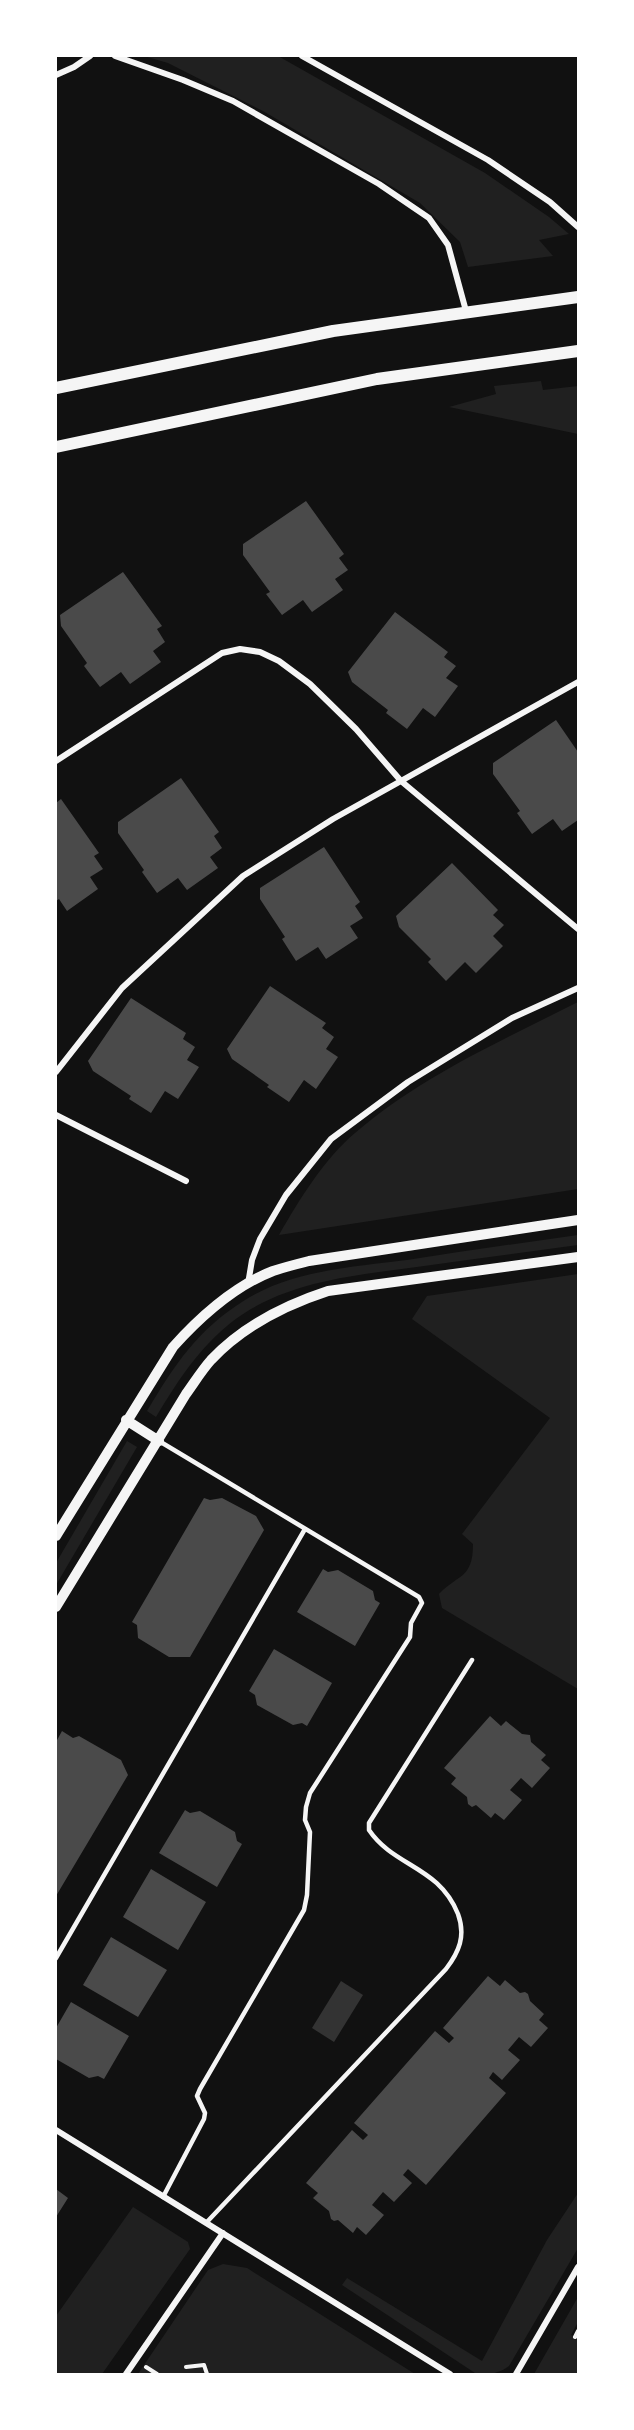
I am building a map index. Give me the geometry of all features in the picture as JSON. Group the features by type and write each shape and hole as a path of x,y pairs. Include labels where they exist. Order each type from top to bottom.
{"main road":[{"path":"56,388 333,331 579,297"},
{"path":"56,447 377,379 579,351"}],"street":[{"path":"56,75 90,56"},
{"path":"115,56 183,80 233,101 379,184 429,218 447,245 466,311"},
{"path":"302,56 488,160 550,202 579,227"},
{"path":"56,761 222,653 240,649 260,652 279,661 310,684 356,729 401,781 578,929"},
{"path":"56,1072 122,988 243,876 333,819 579,682"},
{"path":"248,1284 252,1260 260,1239 286,1195 330,1139 408,1082 512,1018 579,988"},
{"path":"56,1115 186,1181"},
{"path":"56,1536 173,1347 192,1326 248,1284 273,1271 309,1261 579,1220"},
{"path":"56,1607 186,1394 210,1361 235,1338 264,1318 301,1300 328,1291 579,1257"},
{"path":"126,1420 159,1441"},
{"path":"56,2130 450,2374"},
{"path":"126,2374 223,2233"},
{"path":"516,2374 579,2267"}],"lane":[{"path":"159,1441 419,1597 422,1603 411,1623 410,1637 310,1793 305,1820 310,1832 307,1895 304,1910 200,2089 197,2096 205,2114 204,2119 163,2197"},
{"path":"56,1958 305,1529"},
{"path":"206,2223 458,1953 462,1936 460,1919 447,1892 425,1872 379,1841 369,1830 369,1822 472,1660"}],"path":[{"path":"575,2337 579,2331"},
{"path":"186,2367 204,2365 207,2374"}],"shaded area":[{"path":"144,56 278,56 485,173 549,217 569,234 539,240 553,256 468,267 460,242 420,203 263,111 168,63"},
{"path":"541,381 543,390 578,386 578,434 449,407 496,394 494,386"},
{"path":"578,1002 578,1189 279,1235 323,1167 344,1143 380,1113 462,1061"},
{"path":"578,1235 578,1245 349,1277 276,1296 233,1321 209,1342 190,1365 156,1417 147,1411 188,1349 213,1323 245,1300 283,1282 324,1271"},
{"path":"578,1274 578,1689 442,1608 439,1594 463,1575 470,1564 473,1544 462,1534 550,1418 412,1319 427,1296"},
{"path":"127,1441 137,1447 56,1585 56,1563"},
{"path":"341,1981 363,1995 334,2042 312,2028"},
{"path":"578,2193 578,2248 509,2366 501,2371 489,2374 475,2373 342,2285 347,2278 482,2361 547,2240"},
{"path":"133,2207 188,2242 190,2249 102,2374 56,2374 56,2316"},
{"path":"223,2264 247,2268 415,2374 138,2374 208,2270"},
{"path":"578,2297 578,2322 571,2335 578,2338 578,2374 534,2374"}],"building":[{"path":"306,501 344,554 339,558 348,570 335,579 343,590 312,612 303,600 282,615 266,594 270,592 243,555 243,544"},
{"path":"123,572 162,626 157,629 165,642 153,651 161,662 130,684 121,672 100,687 84,666 87,663 61,626 60,615"},
{"path":"395,612 448,652 444,657 456,666 446,678 458,686 435,717 423,708 407,729 386,713 388,710 352,682 348,672"},
{"path":"556,720 578,752 578,820 562,831 553,819 532,834 517,813 520,811 493,774 493,763"},
{"path":"181,778 219,832 214,836 222,848 210,857 218,868 187,890 178,878 157,893 118,833 118,822"},
{"path":"61,799 99,853 94,856 103,869 90,877 98,889 67,911 59,899 56,901 56,803"},
{"path":"324,847 360,902 355,906 363,918 350,926 358,938 326,959 318,947 296,961 282,939 285,937 260,899 260,888"},
{"path":"452,863 498,910 493,915 504,925 493,936 503,946 476,973 465,962 446,981 428,962 431,959 399,927 396,916"},
{"path":"270,986 326,1023 322,1028 334,1037 326,1049 338,1057 316,1089 304,1080 289,1102 232,1059 227,1049"},
{"path":"131,998 186,1033 183,1039 195,1047 187,1060 199,1067 178,1099 165,1091 151,1113 129,1099 131,1096 93,1071 88,1061"},
{"path":"204,1498 210,1500 222,1498 256,1516 264,1530 190,1657 169,1657 138,1638 137,1625 132,1622"},
{"path":"323,1569 328,1572 338,1570 373,1591 375,1600 380,1603 355,1646 297,1612"},
{"path":"274,1649 332,1683 307,1726 302,1723 293,1725 257,1705 255,1695 249,1691"},
{"path":"490,1716 501,1726 506,1721 522,1734 530,1735 531,1742 546,1755 541,1760 550,1768 532,1788 521,1778 510,1790 522,1800 504,1820 495,1813 491,1818 476,1805 472,1807 468,1804 467,1797 451,1784 456,1778 444,1768"},
{"path":"62,1731 73,1738 79,1736 121,1760 128,1775 56,1896 56,1742"},
{"path":"185,1810 190,1813 200,1811 235,1832 237,1841 242,1844 217,1887 159,1853"},
{"path":"151,1869 206,1902 178,1950 123,1917"},
{"path":"111,1937 167,1970 138,2017 83,1985"},
{"path":"488,1976 500,1986 505,1980 520,1993 528,1994 530,2001 544,2014 539,2020 548,2028 531,2047 519,2037 508,2050 520,2060 502,2080 493,2072 489,2078 506,2093 426,2185 408,2169 403,2175 412,2183 394,2202 383,2192 372,2205 384,2215 366,2235 357,2227 353,2233 338,2220 331,2219 329,2211 313,2198 318,2193 306,2183 352,2130 363,2140 368,2135 354,2123 435,2031 449,2043 454,2038 443,2028"},
{"path":"71,2002 129,2036 104,2079 98,2076 89,2078 56,2059 56,2028"},
{"path":"56,2189 68,2198 56,2217"}]}
